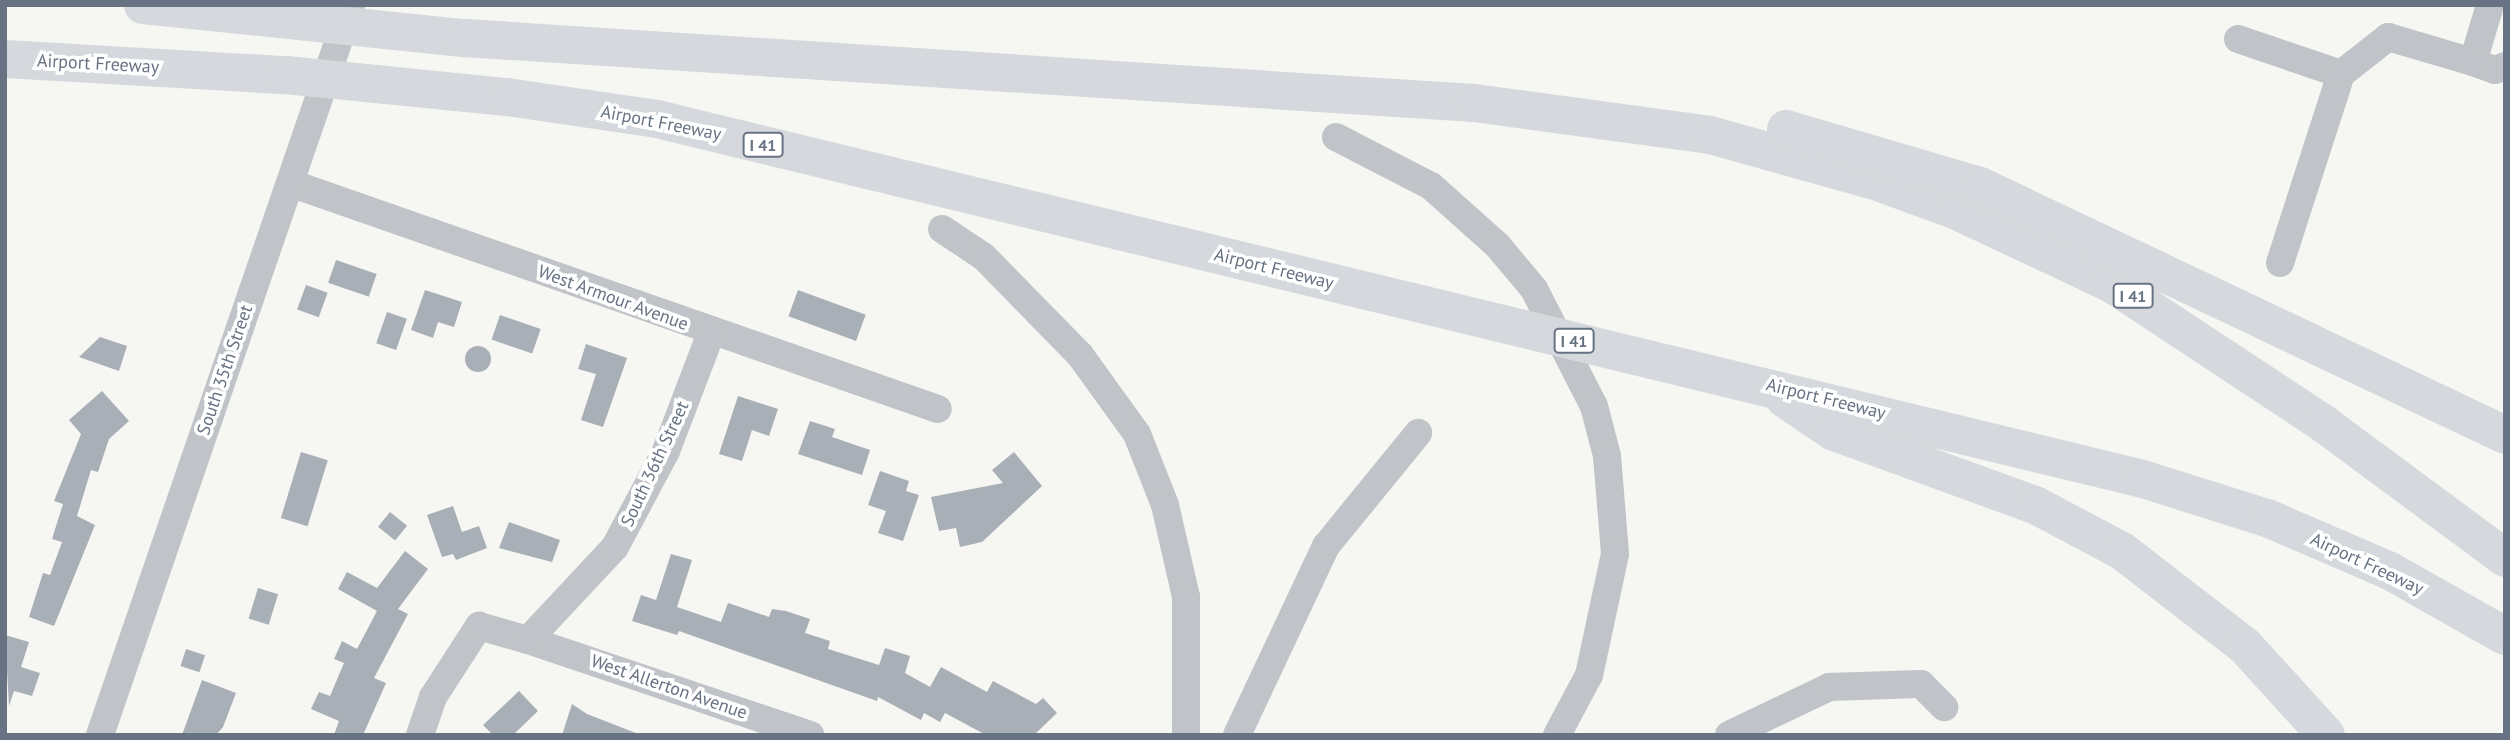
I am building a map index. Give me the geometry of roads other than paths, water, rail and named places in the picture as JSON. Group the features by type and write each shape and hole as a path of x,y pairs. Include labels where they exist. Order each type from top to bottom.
{"highway":[{"name":"I 41","path":"143,5 479,39 1474,103 1710,135 1875,181 2079,266 2154,309 2324,424 2505,558"},
{"name":"Airport Freeway","path":"5,59 286,75 657,119 1643,358 1760,383 2143,480 2267,519 2390,571 2505,636"},
{"path":"1710,135 1745,121 1862,147 1980,186 2505,435"},
{"path":"1760,383 1834,432 2037,506 2122,551 2245,646 2326,735"}],"street":[{"name":"South 35th Street","path":"100,735 351,5"},
{"path":"2473,62 2490,5"},
{"path":"2280,263 2341,74 2388,37 2495,70 2505,66"},
{"path":"2238,39 2341,74"},
{"path":"1336,137 1431,186 1498,246 1534,289 1594,406 1607,456 1615,554 1589,675 1558,735"},
{"name":"West Armour Avenue","path":"290,183 712,333 939,409"},
{"path":"942,229 984,257 1062,335 1136,434 1165,505 1186,597 1186,735"},
{"name":"South 36th Street","path":"528,640 585,585 620,538 666,451 712,333"},
{"path":"1237,735 1326,546 1418,433"},
{"path":"420,735 433,697 479,626 528,640"},
{"name":"West Allerton Avenue","path":"528,640 810,735"},
{"path":"1729,735 1829,687 1921,684 1944,707"}]}
